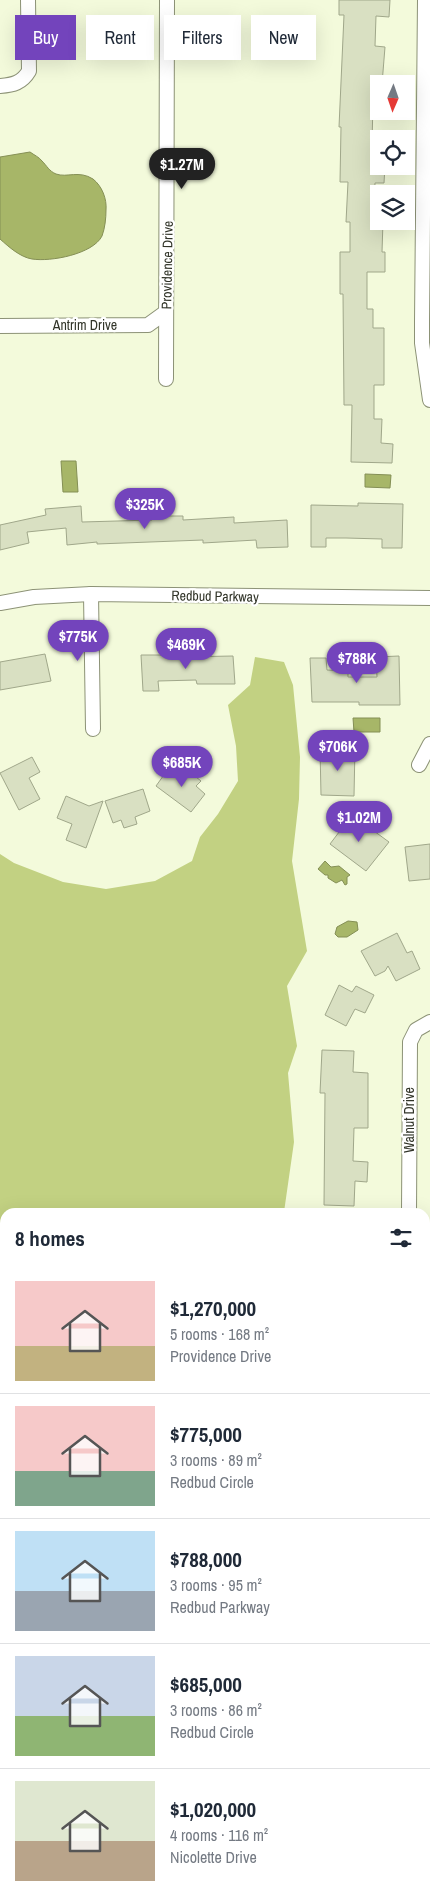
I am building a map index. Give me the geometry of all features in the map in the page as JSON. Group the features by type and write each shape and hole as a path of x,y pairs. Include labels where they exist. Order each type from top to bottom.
{"street":[{"path":"0,86 17,83 25,78 29,71 28,0"},
{"name":"Providence Drive","path":"166,379 167,0"},
{"path":"425,0 422,342 430,400"},
{"name":"Antrim Drive","path":"0,326 148,325 166,312"},
{"path":"91,594 93,729"},
{"name":"Redbud Parkway","path":"0,603 34,597 91,594 430,598"},
{"path":"419,765 430,744"},
{"name":"Walnut Drive","path":"409,1208 410,1042 416,1030 430,1022"}],"shaded area":[{"path":"30,152 54,173 88,176 101,189 105,197 106,206 105,226 102,236 90,248 60,258 40,260 19,254 0,239 0,157"},
{"path":"61,461 76,461 78,492 63,492"},
{"path":"365,474 391,475 390,488 365,487"},
{"path":"255,657 284,662 293,685 300,757 299,799 292,861 307,951 287,986 297,1046 288,1073 294,1142 285,1208 0,1208 0,854 14,863 63,882 106,889 155,881 192,861 200,837 218,814 238,781 236,746 228,705 250,685"},
{"path":"353,718 380,718 380,732 354,732"},
{"path":"325,861 331,867 339,866 350,875 347,877 347,884 345,885 342,880 336,883 318,869"},
{"path":"348,921 357,922 358,930 347,937 338,937 335,934 337,927"}],"building":[{"path":"339,0 390,0 389,17 376,16 375,46 385,47 383,75 370,75 370,120 373,120 372,130 370,130 370,175 384,175 384,183 370,185 370,230 383,230 382,252 385,252 385,272 367,272 367,309 373,309 373,328 384,328 384,385 374,385 374,419 382,419 381,443 393,444 392,463 351,462 352,405 344,405 343,294 340,294 340,252 350,252 350,222 346,222 348,182 340,182 341,127 339,127 344,15 339,15"},
{"path":"358,503 403,504 402,548 382,548 382,539 346,538 326,538 326,547 311,547 311,505 358,506"},
{"path":"81,506 82,522 152,520 152,516 183,516 183,520 234,517 234,523 287,520 288,547 257,548 256,540 203,543 203,540 97,544 97,542 67,545 66,528 27,532 29,543 0,550 0,525 46,515 45,509"},
{"path":"45,654 51,681 0,690 0,662"},
{"path":"141,655 179,655 179,657 233,656 235,684 197,684 196,680 158,681 159,691 143,691"},
{"path":"399,656 400,705 359,705 359,702 312,702 310,658 326,658 327,670 348,671 348,677 377,677 376,657"},
{"path":"320,748 355,748 354,796 321,795"},
{"path":"32,757 40,772 29,778 40,799 19,810 0,773"},
{"path":"180,764 201,781 196,786 205,794 191,812 156,786 166,772 171,777"},
{"path":"143,789 150,811 135,817 137,824 124,828 121,820 113,823 105,801"},
{"path":"66,796 89,806 103,801 86,848 66,840 72,824 57,818"},
{"path":"352,815 389,842 366,871 330,844"},
{"path":"430,844 430,879 409,881 405,847"},
{"path":"397,933 407,953 412,951 420,969 396,981 388,966 385,971 375,976 361,951"},
{"path":"339,985 352,992 356,986 374,995 365,1013 355,1009 346,1026 325,1015"},
{"path":"322,1050 354,1051 353,1072 368,1073 368,1128 354,1128 353,1161 368,1162 367,1182 355,1181 354,1206 324,1205 325,1093 320,1093"}]}
